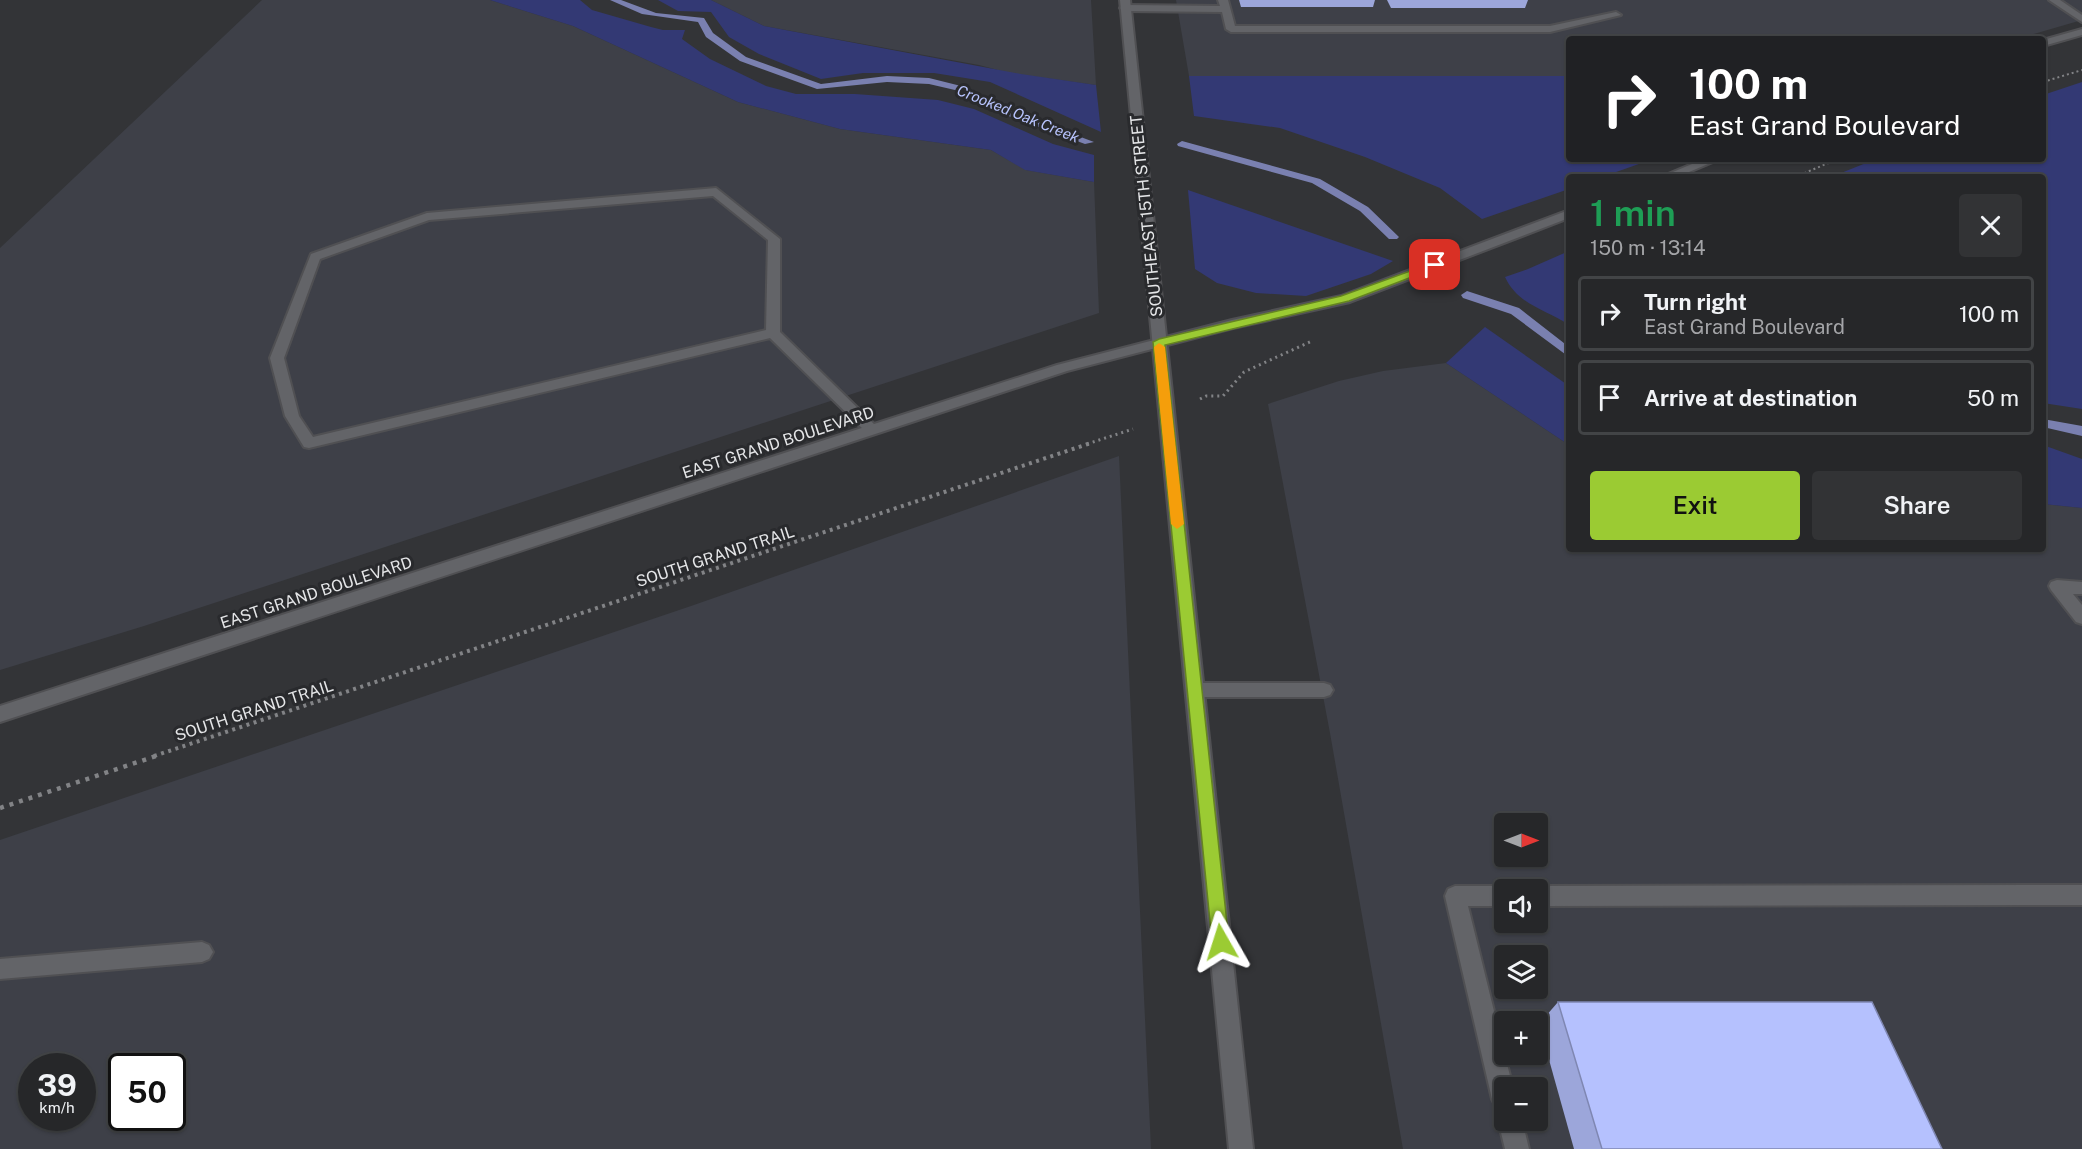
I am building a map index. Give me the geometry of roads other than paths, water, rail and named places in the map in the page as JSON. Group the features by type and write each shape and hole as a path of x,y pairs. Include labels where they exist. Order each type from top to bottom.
{"street":[{"path":"2054,0 2082,18"},
{"path":"1125,4 1224,4 1231,29 1550,29 1616,15"},
{"name":"SOUTHEAST 15TH STREET","path":"1125,4 1241,1149"},
{"path":"2046,42 2081,33"},
{"path":"1675,174 1706,162"},
{"path":"772,333 309,443 292,416 277,358 315,257 427,217 716,192 774,239 772,333 872,430"},
{"name":"EAST GRAND BOULEVARD","path":"0,714 1062,368 1159,342 1345,299 1566,215"},
{"path":"2082,588 2057,586 2082,616"},
{"path":"1196,690 1324,690"},
{"path":"1548,896 2082,895"},
{"path":"1494,896 1455,896 1499,1077"},
{"path":"0,969 202,952"},
{"path":"1513,1131 1517,1149"}],"waterway":[{"name":"Crooked Oak Creek","path":"614,0 656,15 701,20 709,35 743,59 820,87 887,79 929,81 958,88 990,106 1089,142"},
{"name":"Crooked Oak Creek","path":"1182,144 1316,181 1364,209 1393,237"},
{"name":"Crooked Oak Creek","path":"1467,295 1515,311 1566,351"},
{"name":"Crooked Oak Creek","path":"2046,424 2082,431"}]}
